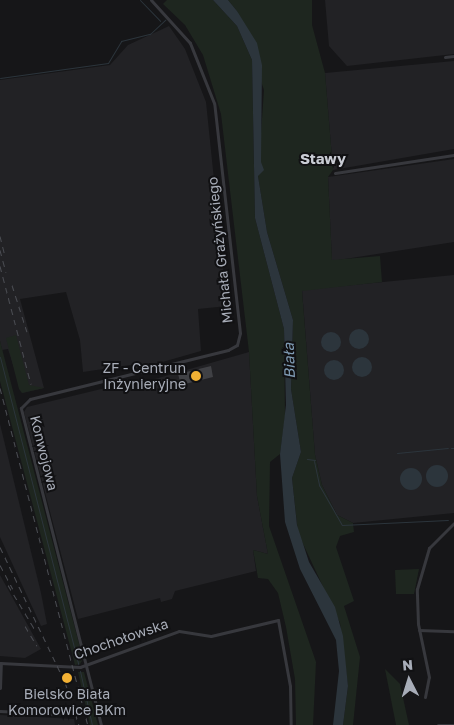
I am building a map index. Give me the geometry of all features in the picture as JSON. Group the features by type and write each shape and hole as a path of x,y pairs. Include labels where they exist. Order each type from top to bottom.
{"street":[{"name":"Michała Grażyńskiego","path":"151,0 184,33 202,65 214,103 240,333 237,345"},
{"path":"445,57 454,56"},
{"path":"335,173 454,154"},
{"name":"Konwojowa","path":"101,725 23,404 237,345"},
{"path":"426,697 429,677 419,630 416,593 426,553 454,523"},
{"name":"Chochołowska","path":"1,663 86,666 120,649 179,631 211,636 278,620 290,686 291,725"},
{"path":"419,630 454,632"},
{"path":"0,688 1,663"},
{"path":"0,711 59,714"},
{"path":"438,725 454,725"}],"shaded area":[{"path":"167,0 213,0 237,26 252,60 255,218 284,329 285,417 280,454 270,462 269,526 316,662 313,725 296,725 295,679 278,593 268,579 258,578 253,550 268,554 257,496 249,352 221,114 203,55 185,25 163,4"},
{"path":"228,0 312,0 312,25 325,73 333,170 328,177 332,260 380,256 382,282 302,291 315,455 322,485 337,515 353,523 354,532 340,536 336,547 354,601 344,606 360,657 353,725 343,725 348,686 340,623 298,533 292,478 301,452 291,389 293,320 267,232 258,176 264,90 237,11"},
{"path":"325,0 454,0 454,54 347,66 329,46"},
{"path":"169,26 185,49 206,102 227,306 198,309 201,351 138,369 130,365 83,372 80,340 66,292 20,299 44,388 22,393 8,349 2,350 0,341 0,80 110,65 128,45"},
{"path":"454,61 454,149 333,170 325,73"},
{"path":"454,159 454,242 332,261 328,177"},
{"path":"454,275 454,513 353,523 337,515 322,485 315,455 302,290"},
{"path":"16,335 29,385 44,388 22,393 19,389 6,338"},
{"path":"0,341 83,659 80,664 75,665 0,381"},
{"path":"249,352 257,496 268,554 253,550 256,571 175,591 172,599 161,602 160,598 78,619 24,412 27,407 126,383 127,387"},
{"path":"0,424 41,593 47,624 41,626 0,537"},
{"path":"419,569 414,594 396,594 395,570"},
{"path":"0,575 41,649 25,658 0,656"},
{"path":"385,669 400,684 409,725 396,725"},
{"path":"78,672 84,672 98,725 90,725"},
{"path":"0,715 74,719 75,725 0,725"}],"water":[{"name":"Biała","path":"213,0 228,0 237,11 257,43 262,65 261,162 264,170 258,176 267,232 293,320 291,389 301,452 292,478 297,525 309,562 335,607 343,636 348,686 343,725 333,725 339,671 336,640 300,569 285,522 280,454 286,405 284,329 255,218 252,60 237,26"},
{"path":"359,329 366,332 369,339 366,346 359,349 352,346 349,339 352,332"},
{"path":"331,332 338,335 341,342 338,349 331,352 324,349 321,342 324,335"},
{"path":"362,357 369,360 372,367 369,374 362,377 355,374 352,367 355,360"},
{"path":"334,360 341,363 344,370 341,377 334,380 327,377 324,370 327,363"},
{"path":"437,465 445,468 448,476 445,484 437,487 429,484 426,476 429,468"},
{"path":"411,468 419,471 422,479 419,487 411,490 403,487 400,479 403,471"}],"building":[{"name":"ZF - Centrun Inżynieryjne","path":"211,366 213,377 181,385 178,374"}],"waterway":[{"path":"140,0 160,21"},
{"path":"0,78 108,63 121,41 150,34 165,20"},
{"path":"0,357 78,664"},
{"path":"397,453 448,448"},
{"path":"307,459 315,460"},
{"path":"314,461 319,485 342,525 448,520"},
{"path":"80,671 92,725"}],"railway":[{"path":"0,236 5,256"},
{"path":"0,250 6,272"},
{"path":"0,266 31,384"},
{"path":"12,285 27,332"},
{"path":"0,388 88,725"},
{"path":"0,547 65,682 79,725"},
{"path":"0,565 13,589"},
{"path":"8,585 35,630"},
{"path":"25,626 37,646"}],"place":[{"name":"ZF - Centrun Inżynieryjne","path":"196,376"},
{"name":"Bielsko Biała Komorowice BKm","path":"67,678"}],"district":[{"name":"Stawy","path":"323,159"}]}
